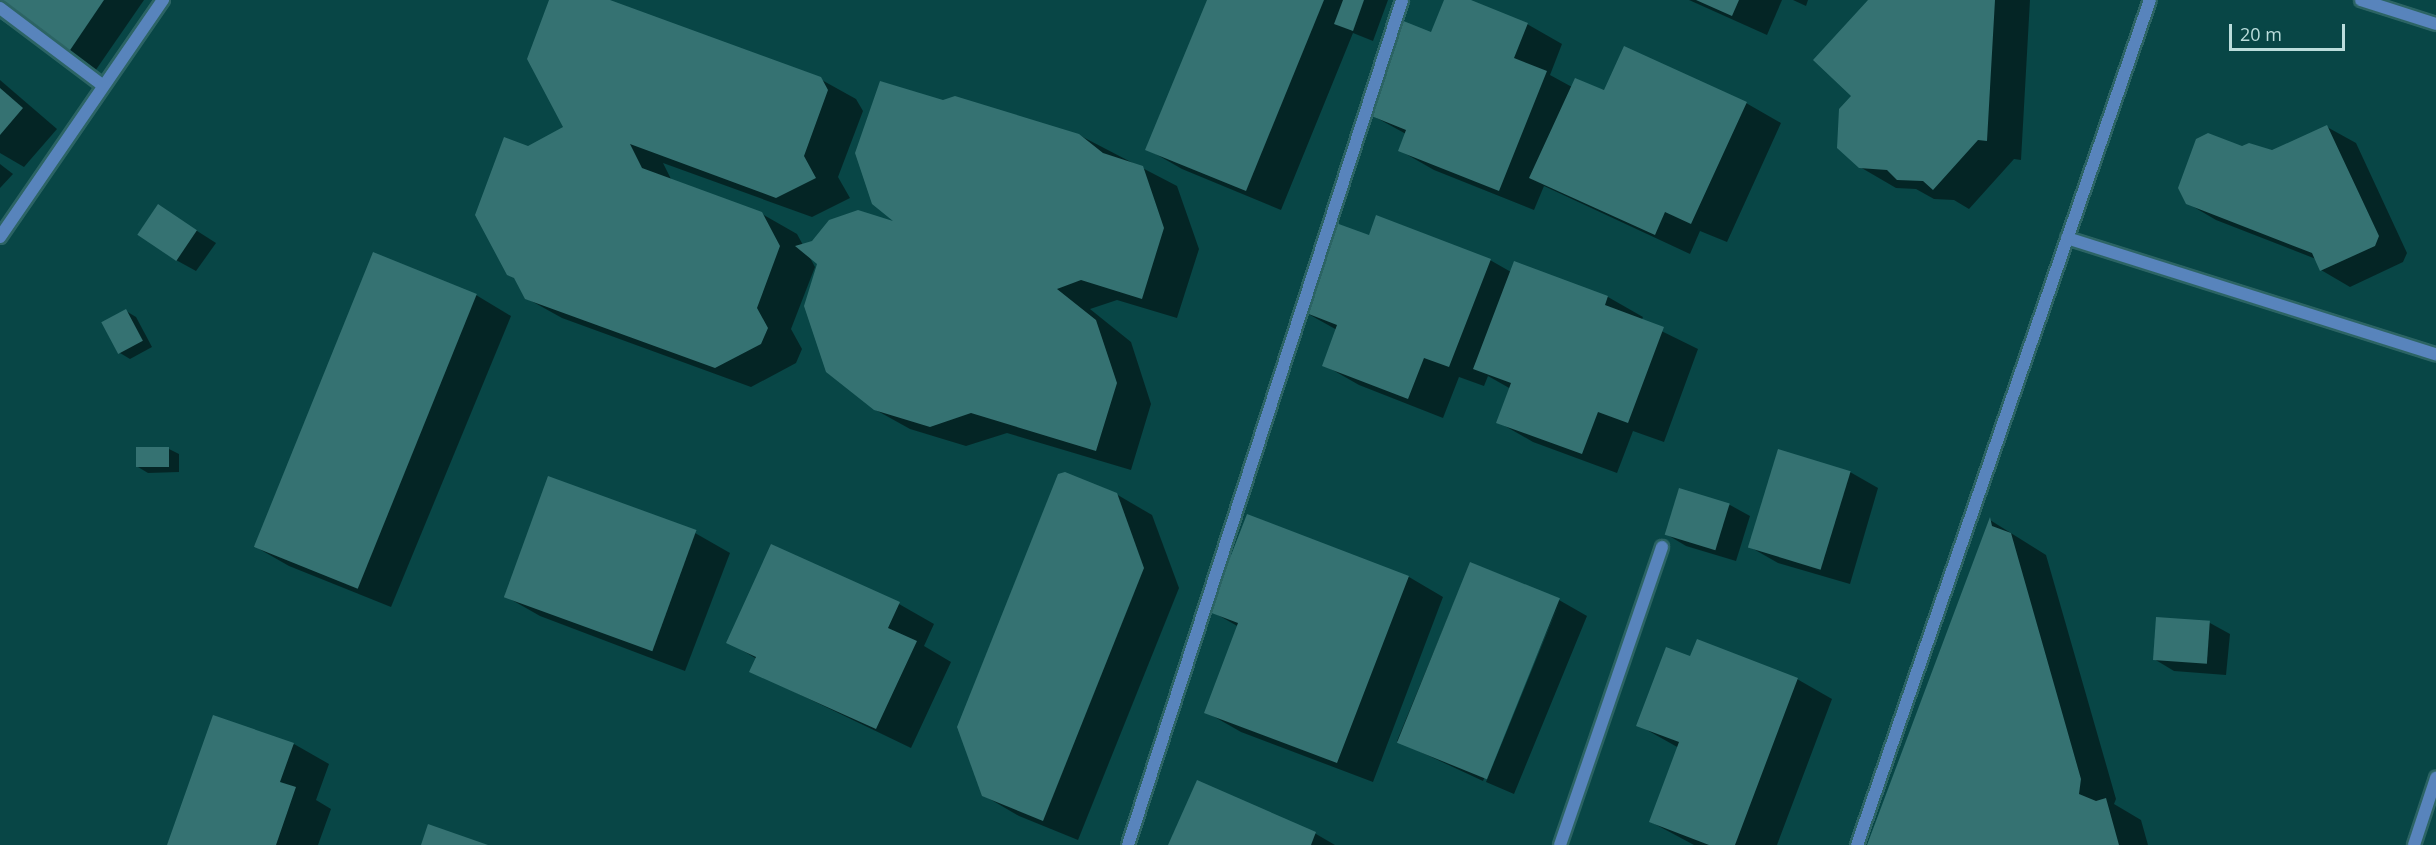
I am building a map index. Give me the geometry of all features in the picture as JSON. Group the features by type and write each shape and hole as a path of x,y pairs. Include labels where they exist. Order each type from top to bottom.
{"street":[{"path":"0,237 102,85 164,0"},
{"path":"1128,845 1402,0"},
{"path":"1857,845 2150,0"},
{"path":"2361,0 2436,24"},
{"path":"0,8 102,85"},
{"path":"2067,238 2436,354"},
{"path":"1560,845 1662,547"},
{"path":"2414,845 2432,803 2436,778"}],"building":[{"path":"0,0 104,0 62,62 0,19"},
{"path":"549,0 610,0 821,77 828,90 804,156 816,178 776,198 630,144 642,168 762,212 780,246 757,308 768,328 761,344 715,368 525,299 514,278 507,275 475,215 504,137 528,146 563,127 527,59"},
{"path":"1207,0 1324,0 1246,191 1145,150"},
{"path":"1343,0 1364,0 1353,31 1334,24"},
{"path":"1444,0 1471,0 1528,23 1514,58 1547,71 1499,191 1398,151 1406,130 1364,113 1401,20 1431,32"},
{"path":"1696,0 1739,0 1732,16"},
{"path":"1868,0 1995,0 1987,141 1978,140 1933,190 1923,181 1897,180 1887,170 1859,168 1837,148 1839,109 1851,96 1813,60"},
{"path":"1624,46 1747,102 1691,224 1665,212 1655,235 1529,178 1575,78 1604,90"},
{"path":"880,81 943,100 955,96 1079,134 1103,153 1143,166 1164,228 1142,299 1081,280 1057,289 1096,320 1117,383 1096,451 971,413 930,427 874,410 826,372 804,306 817,264 795,246 812,241 829,220 858,210 893,221 872,204 855,153"},
{"path":"0,88 23,108 0,135"},
{"path":"2327,125 2379,236 2375,246 2320,271 2312,253 2186,204 2178,188 2196,139 2208,133 2242,146 2249,143 2272,150"},
{"path":"158,204 197,230 176,261 137,235"},
{"path":"1376,215 1491,259 1449,367 1424,358 1408,399 1322,366 1337,325 1301,311 1336,223 1369,235"},
{"path":"373,252 477,294 358,589 254,547"},
{"path":"1514,261 1608,296 1605,305 1664,327 1628,423 1598,412 1582,454 1496,423 1511,383 1473,369"},
{"path":"126,309 143,341 118,354 101,322"},
{"path":"136,447 169,447 169,467 136,467"},
{"path":"1778,449 1851,471 1821,570 1748,547"},
{"path":"1065,472 1117,493 1144,568 1043,821 982,796 957,727 1058,474"},
{"path":"548,476 696,530 652,651 504,597"},
{"path":"1679,488 1730,503 1715,550 1665,535"},
{"path":"1247,514 1409,576 1337,763 1204,713 1238,623 1209,612"},
{"path":"1990,517 1992,526 2011,533 2081,779 2079,794 2096,801 2106,798 2119,845 1867,845"},
{"path":"771,544 900,602 888,628 917,641 876,729 749,672 756,657 726,643"},
{"path":"1470,562 1560,598 1487,779 1397,743"},
{"path":"2156,617 2210,621 2207,664 2153,660"},
{"path":"1697,639 1798,678 1735,845 1709,845 1649,822 1679,742 1636,726 1666,647 1690,656"},
{"path":"213,715 294,743 280,782 296,787 276,845 167,845"},
{"path":"1197,780 1316,832 1311,845 1168,845"},
{"path":"428,824 488,845 421,845"}]}
